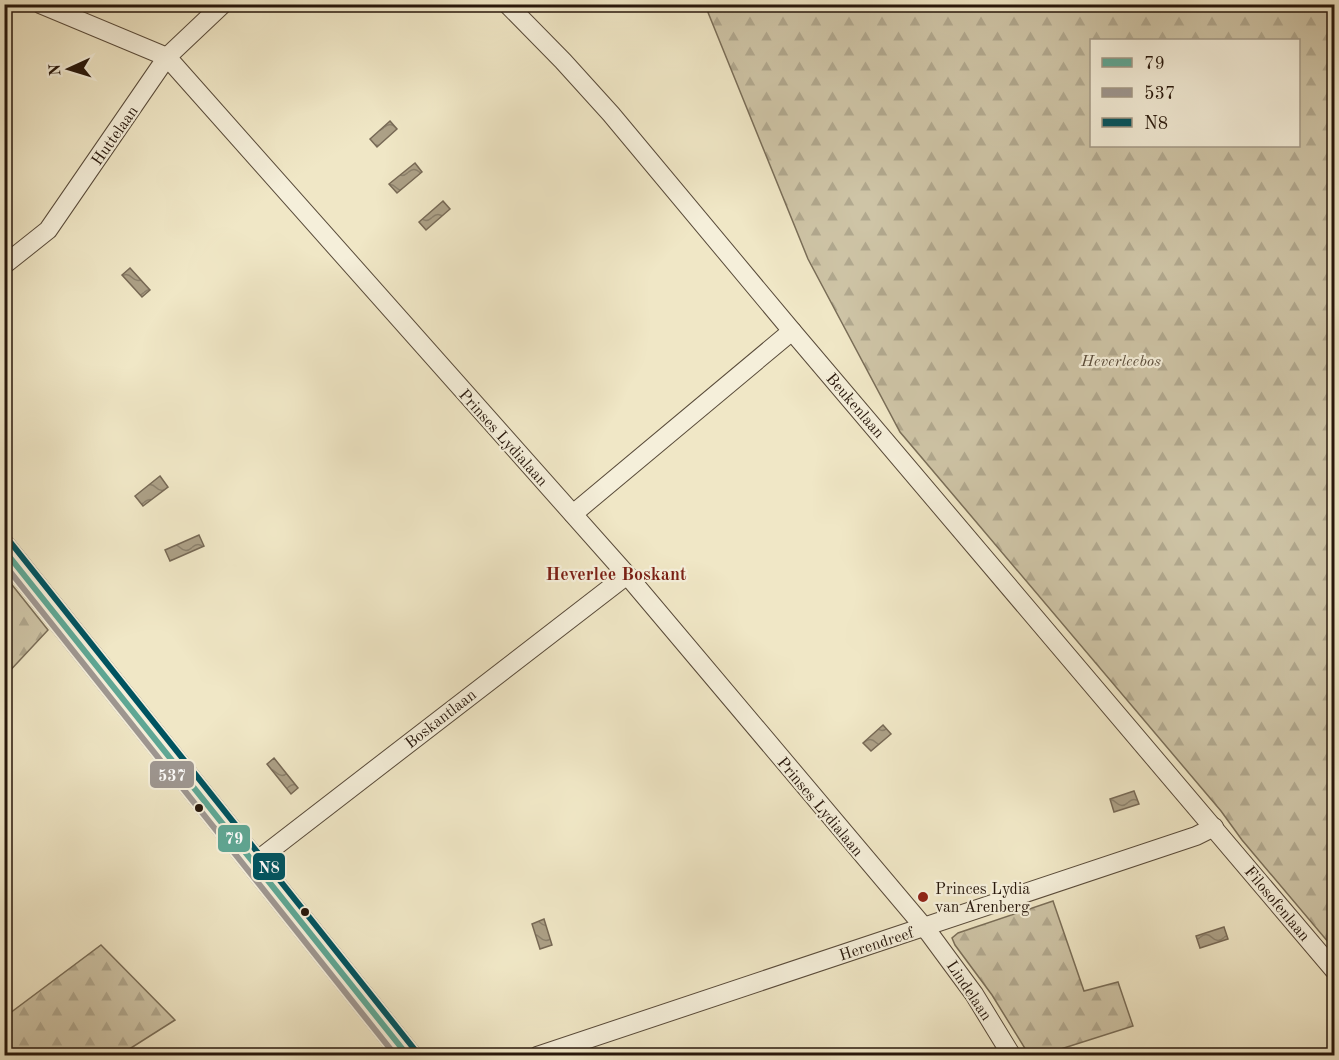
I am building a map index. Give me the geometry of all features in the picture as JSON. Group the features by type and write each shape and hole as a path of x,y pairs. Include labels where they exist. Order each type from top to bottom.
{"street":[{"name":"Prinses Lydialaan","path":"40,4 167,57 627,575 924,927"},
{"name":"Huttelaan","path":"4,265 48,230 167,57 223,4"},
{"name":"Beukenlaan","path":"507,4 611,114 792,331 1200,811"},
{"path":"573,514 792,331"},
{"path":"4,549 408,1056"},
{"name":"Boskantlaan","path":"255,862 627,575"},
{"name":"Filosofenlaan","path":"1200,811 1335,970"},
{"name":"Herendreef","path":"537,1056 1196,836 1217,831"},
{"name":"Lindelaan","path":"924,927 974,994 1012,1056"}],"green space":[{"name":"Heverleebos","path":"705,5 1334,5 1334,949 1242,840 1221,811 900,432 808,259"},
{"path":"5,576 48,630 4,676"},
{"path":"1053,901 1084,991 1118,982 1133,1026 1042,1055 1029,1055 992,995 952,938 958,933"},
{"path":"101,945 175,1020 120,1055 5,1055 5,1008 10,1013"}],"water":[{"path":"390,121 397,129 377,147 370,139"},
{"path":"415,163 422,172 397,193 389,184"},
{"path":"443,201 450,209 426,230 419,222"},
{"path":"130,268 150,290 142,297 122,275"},
{"path":"160,476 168,487 143,506 135,496"},
{"path":"199,535 204,546 170,561 165,550"},
{"path":"883,725 891,734 871,751 863,743"},
{"path":"274,758 298,788 291,794 267,764"},
{"path":"1134,791 1139,804 1114,812 1110,799"},
{"path":"544,919 552,945 540,949 532,924"},
{"path":"1224,927 1228,939 1200,948 1196,936"}],"transit line":[{"name":"N8","path":"11,543 415,1050"},
{"name":"79","path":"4,550 408,1056"},
{"name":"537","path":"4,564 396,1056"}],"place":[{"name":"Princes Lydia van Arenberg","path":"923,897"}],"district":[{"name":"Heverlee Boskant","path":"616,574"}]}
